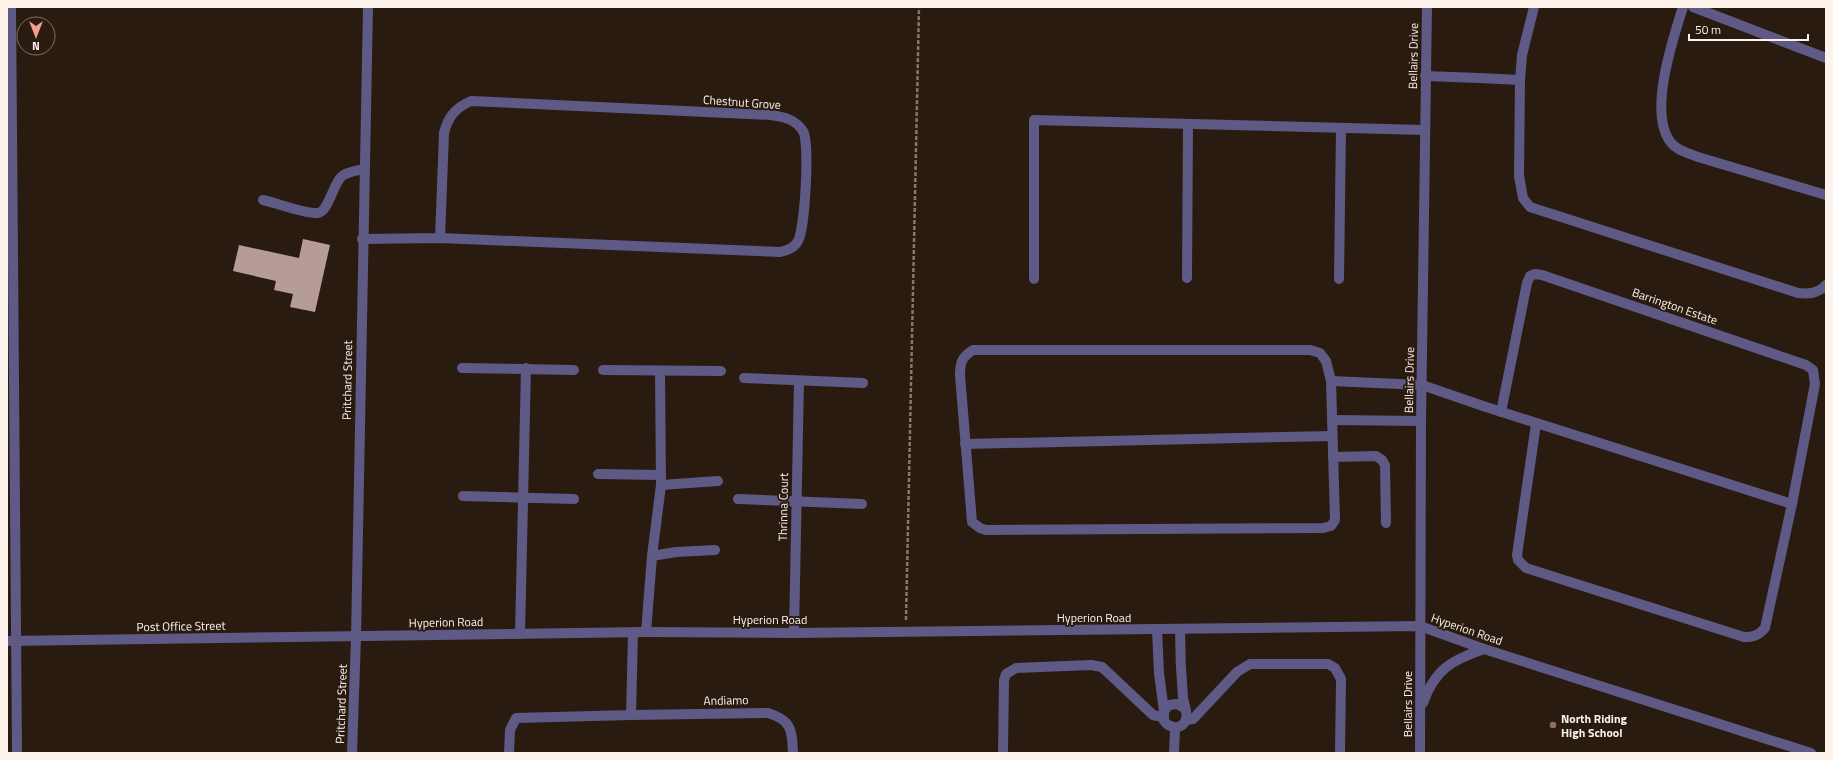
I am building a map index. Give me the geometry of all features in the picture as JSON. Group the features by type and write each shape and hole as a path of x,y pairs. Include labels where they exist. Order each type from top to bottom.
{"street":[{"path":"11,7 11,641 17,753"},
{"name":"Pritchard Street","path":"352,753 356,636 362,239 368,7"},
{"name":"Bellairs Drive","path":"1420,753 1421,421 1427,7"},
{"path":"1534,7 1522,55 1520,80 1519,176 1523,198 1530,207 1798,293 1810,294 1820,291 1826,285"},
{"path":"1684,7 1670,50 1664,79 1662,118 1665,132 1670,142 1679,149 1698,157 1826,195"},
{"path":"1693,7 1826,58"},
{"path":"1425,76 1520,80"},
{"name":"Chestnut Grove","path":"362,239 440,238 780,252 790,250 797,243 801,234 803,222 806,154 804,132 798,124 788,118 771,115 471,102 461,105 452,114 444,133 440,238"},
{"path":"1034,279 1034,120 1425,130"},
{"path":"1187,278 1188,124"},
{"path":"1339,279 1341,128"},
{"path":"263,200 320,213 325,209 333,190 341,177 352,172 364,170"},
{"name":"Barrington Estate","path":"1502,412 1527,282 1530,276 1535,274 1542,275 1806,364 1813,370 1815,384 1792,504 1765,628 1760,634 1753,637 1736,634 1526,568 1521,565 1517,555 1536,424"},
{"path":"973,350 1310,350 1320,353 1326,361 1331,381 1335,520 1330,526 1323,528 986,530 980,528 972,522 960,363 965,355 973,350"},
{"path":"462,368 574,370"},
{"path":"520,634 526,368"},
{"path":"603,370 660,372 721,371"},
{"path":"646,632 652,556 661,480 660,372"},
{"path":"744,378 863,384"},
{"name":"Thrinna Court","path":"794,633 799,381"},
{"path":"1331,381 1422,385 1536,424 1792,504"},
{"path":"1332,420 1421,421"},
{"path":"965,444 1332,436"},
{"path":"1333,457 1376,456 1382,460 1385,465 1386,523"},
{"path":"598,474 661,480 718,481"},
{"path":"463,496 574,499"},
{"path":"738,500 862,504"},
{"path":"652,556 676,552 715,550"},
{"name":"Hyperion Road","path":"356,636 633,632 794,633 906,630 1157,630 1420,626 1484,649 1811,753"},
{"path":"1157,630 1163,714 1167,725 1175,728 1182,726 1186,720 1184,708 1180,629"},
{"path":"631,714 633,632"},
{"name":"Post Office Street","path":"11,641 356,636"},
{"path":"1420,711 1432,681 1440,671 1464,656 1484,649"},
{"path":"1186,720 1193,719 1237,672 1250,664 1328,664 1335,668 1340,679 1340,753"},
{"path":"1003,753 1004,680 1006,674 1016,668 1090,665 1102,667 1153,715 1163,714"},
{"path":"1163,714 1166,708 1173,704 1184,708"},
{"name":"Andiamo","path":"509,753 510,730 516,718 631,714 768,713 778,716 787,722 791,731 793,753"},
{"path":"1174,753 1175,728"}],"path":[{"path":"906,630 919,7"}],"building":[{"path":"303,239 330,245 315,312 290,307 293,294 274,290 276,281 233,271 239,245 299,258"}],"place":[{"name":"North Riding High School","path":"1553,725"}]}
